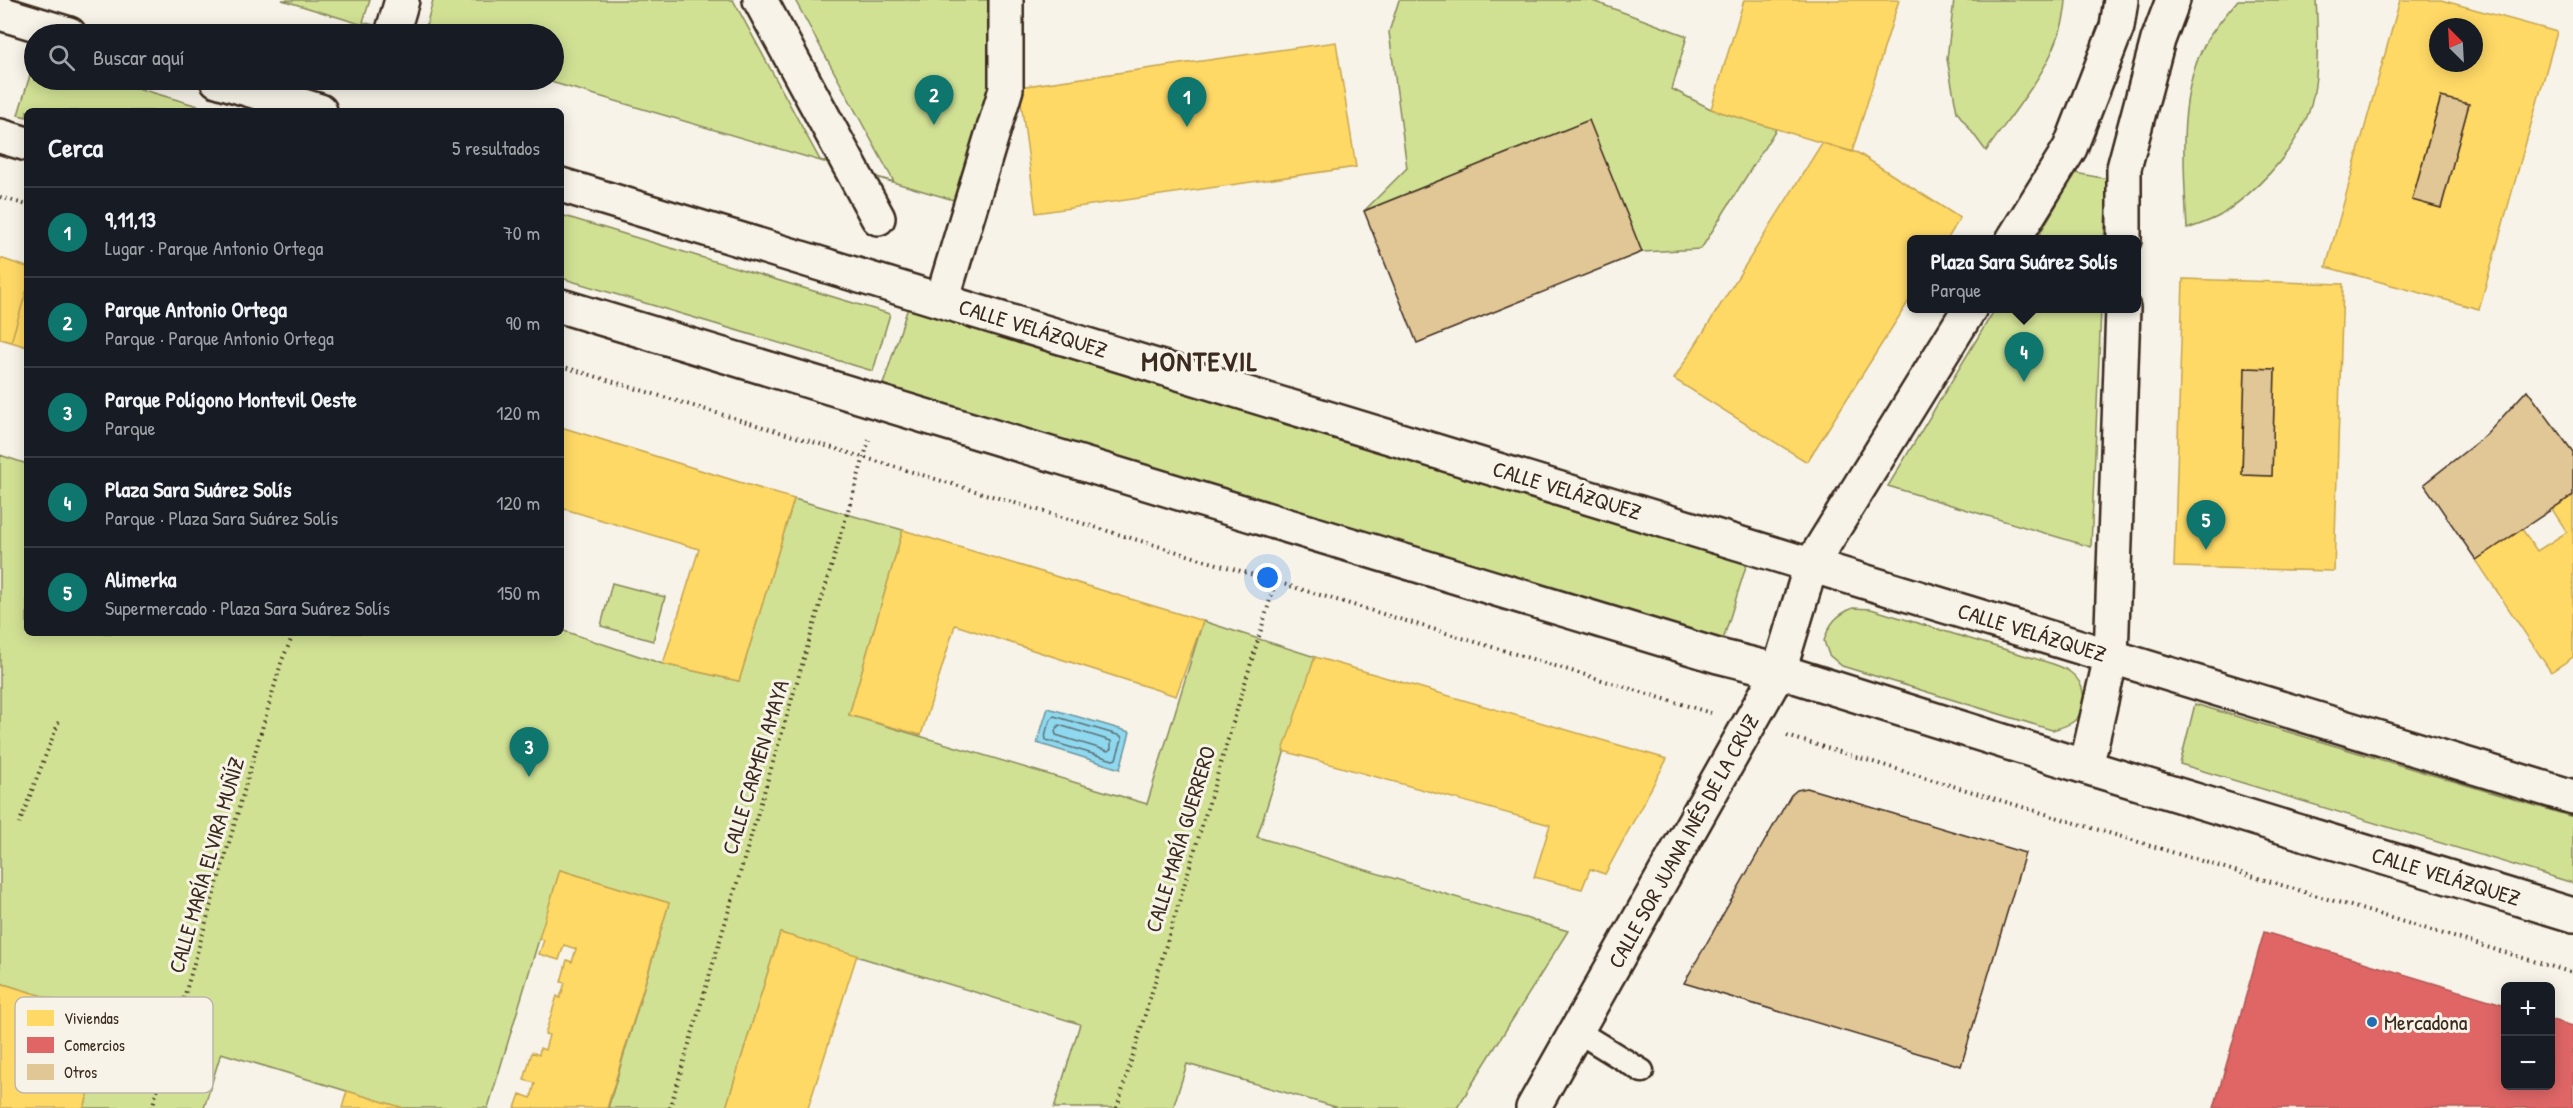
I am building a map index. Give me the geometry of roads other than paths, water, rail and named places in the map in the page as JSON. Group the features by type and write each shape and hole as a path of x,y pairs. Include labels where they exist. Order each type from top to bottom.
{"street":[{"path":"395,24 402,0"},
{"path":"760,0 878,218"},
{"path":"942,300 1006,89 1005,0"},
{"path":"2016,235 2070,148 2117,27 2121,0"},
{"path":"2124,235 2124,168 2158,40 2174,0"},
{"path":"0,13 36,24"},
{"path":"250,90 310,108"},
{"path":"0,136 24,143"},
{"name":"CALLE VELÁZQUEZ","path":"564,185 2573,797"},
{"name":"CALLE VELÁZQUEZ","path":"564,307 1718,656 1779,671 2573,915"},
{"name":"CALLE SOR JUANA INÉS DE LA CRUZ","path":"1533,1108 1779,671 1811,565 1968,313"},
{"path":"2086,767 2111,657 2123,313"}],"lane":[{"path":"1577,1031 1642,1071"}],"water":[{"path":"1048,708 1130,732 1120,769 1037,743"}],"place":[{"name":"Parque Antonio Ortega","path":"934,125"},
{"name":"9,11,13","path":"1187,127"},
{"name":"Plaza Sara Suárez Solís","path":"2024,382"},
{"name":"Alimerka","path":"2206,550"},
{"name":"Parque Polígono Montevil Oeste","path":"529,777"},
{"name":"Mercadona","path":"2372,1022"}],"district":[{"name":"MONTEVIL","path":"1200,361"}]}
